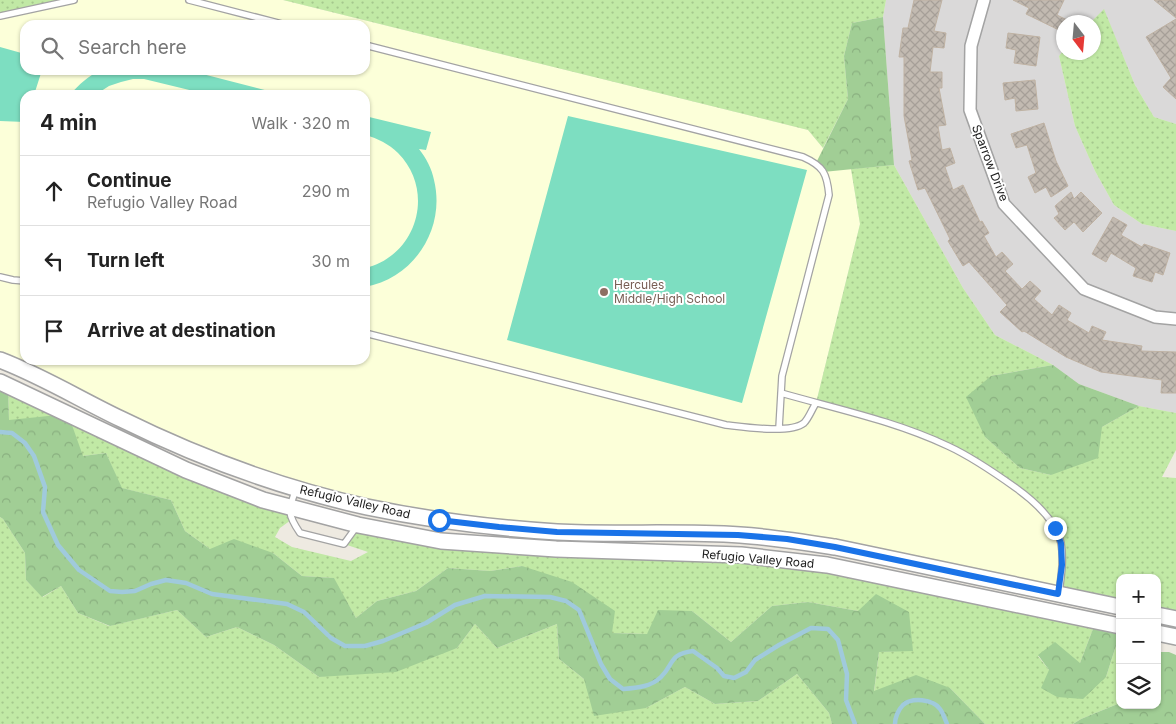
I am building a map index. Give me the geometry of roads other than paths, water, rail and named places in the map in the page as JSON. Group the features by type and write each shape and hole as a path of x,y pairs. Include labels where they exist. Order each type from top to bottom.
{"street":[{"name":"Sparrow Drive","path":"984,0 971,46 970,110 1004,204 1084,289 1155,317 1176,319"},
{"name":"Refugio Valley Road","path":"0,360 199,455 270,481 366,507 439,520 557,532 738,535 787,539 835,547 1116,606"},
{"name":"Refugio Valley Road","path":"0,382 186,470 263,500 358,525 441,540 556,550 740,555 828,565 1116,625"},
{"path":"1161,616 1176,619"},
{"path":"1161,634 1176,637"}],"lane":[{"path":"0,16 74,0"},
{"path":"189,0 267,20"},
{"path":"370,46 803,157 816,163 828,183 829,195 782,376 778,428"},
{"path":"0,277 20,281"},
{"path":"370,334 726,425 758,428 792,428 806,422 816,403"},
{"path":"781,393 868,416 911,430 949,446 977,462 1027,496 1055,528 1061,543 1062,565 1058,594"},
{"path":"296,489 290,507 291,520 300,533 344,544 358,525"}],"waterway":[{"path":"0,432 12,433 25,443 34,456 45,487 43,512 58,545 79,570 110,591 135,591 166,580 186,583 212,594 287,604 304,612 331,638 345,646 365,646 383,641 426,623 455,605 485,596 550,597 566,601 579,610 601,664 610,679 623,689 653,683 661,677 676,657 685,652 693,651 717,668 724,676 734,678 746,672 755,660 811,628 828,629 838,640 847,674 846,700 855,724"},
{"path":"895,724 897,714 903,705 917,700 928,701 937,706 947,724"}],"place":[{"name":"Hercules Middle/High School","path":"604,292"}]}
